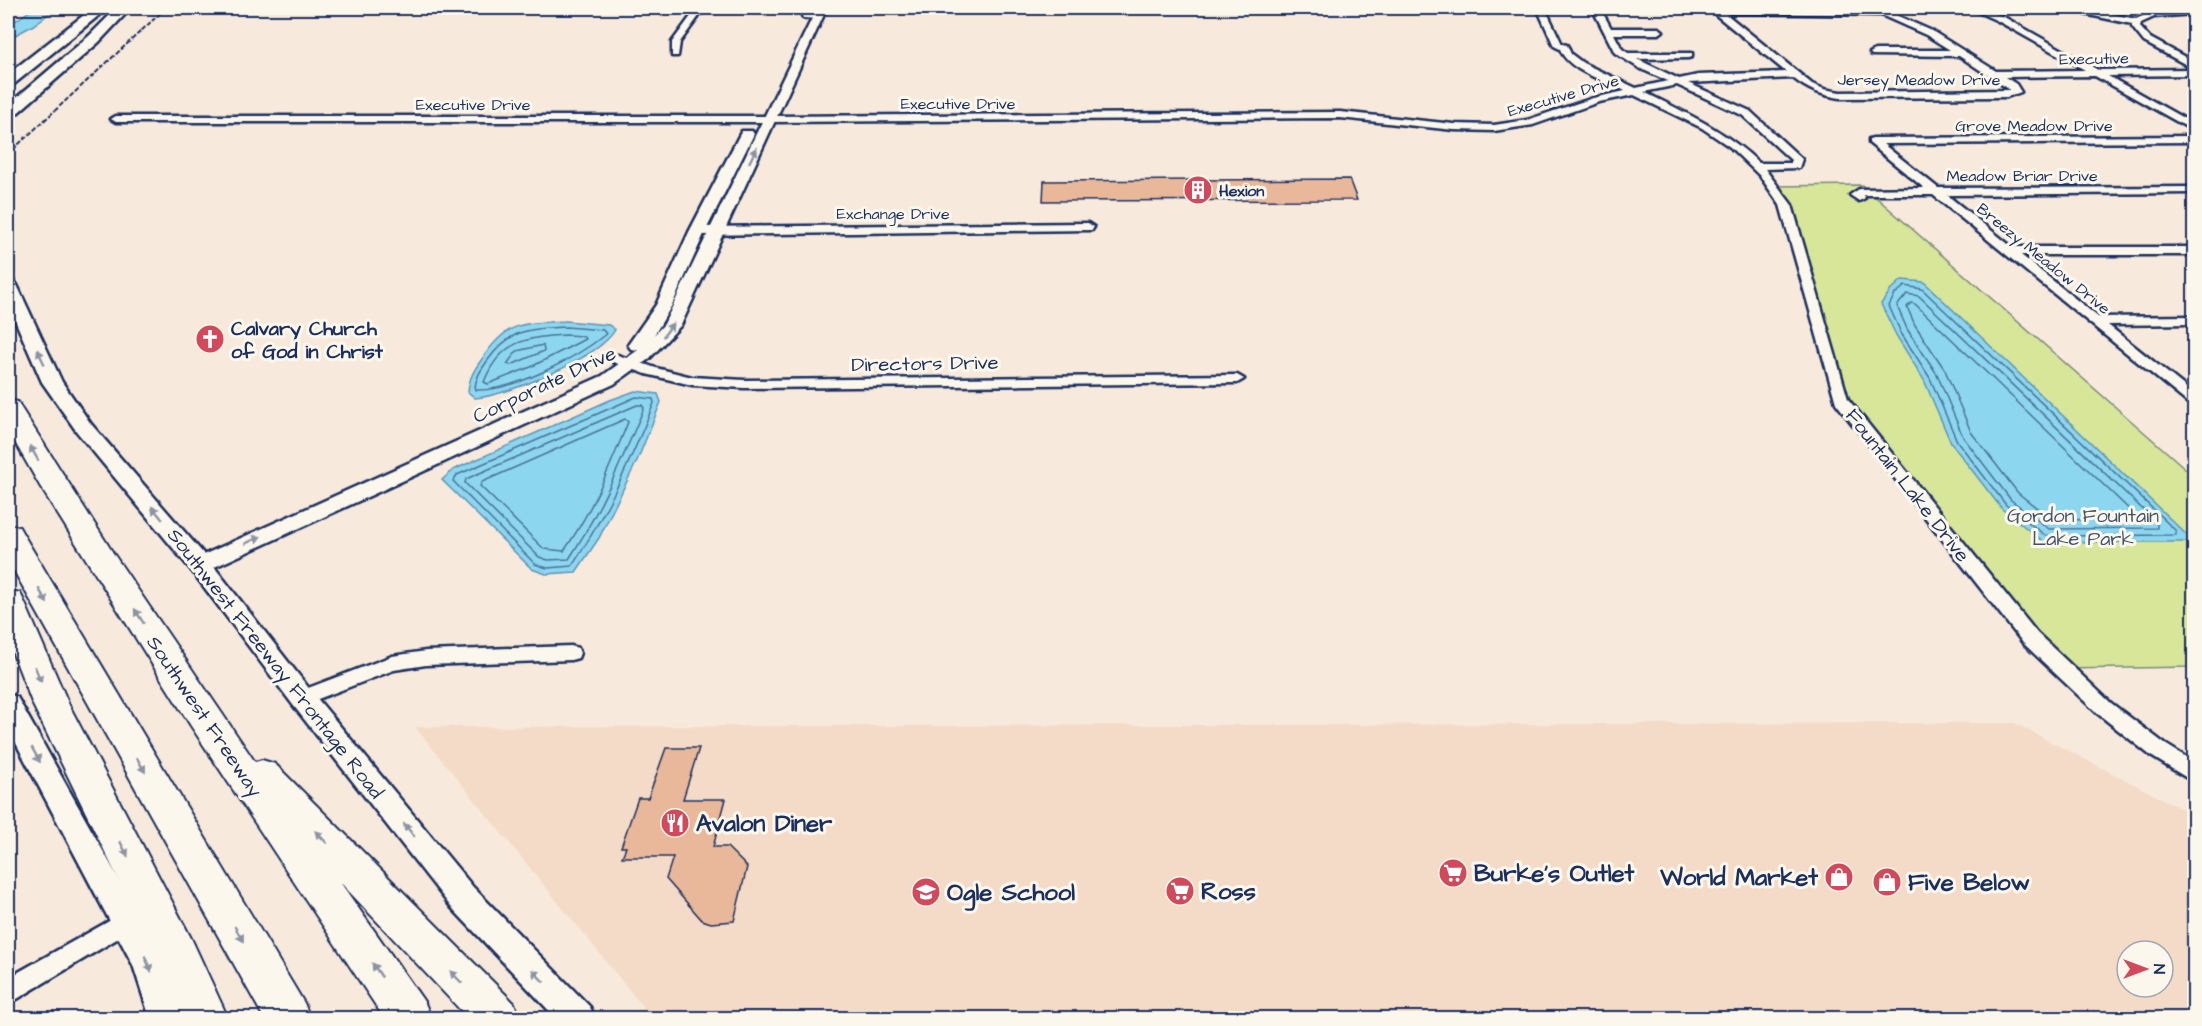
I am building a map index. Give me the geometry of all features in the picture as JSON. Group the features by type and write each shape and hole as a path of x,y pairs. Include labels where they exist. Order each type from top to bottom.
{"highway":[{"path":"8,63 83,8"},
{"path":"8,81 101,8"},
{"path":"8,95 119,8"},
{"path":"8,113 94,39 124,8"},
{"name":"Southwest Freeway","path":"12,415 53,485 203,714 409,1018"},
{"path":"10,545 288,1018"},
{"path":"8,601 51,705 177,954 206,1018"},
{"path":"203,714 498,1018"}],"main road":[{"name":"Southwest Freeway Frontage Road","path":"8,285 52,382 84,428 195,559 302,698 462,897 578,1018"},
{"path":"8,704 148,962 167,1018"}],"street":[{"path":"675,54 676,42 701,8"},
{"name":"Fountain Lake Drive","path":"1542,8 1558,46 1564,41 1567,55 1580,65 1706,126 1734,145 1756,166 1786,205 1841,400 2030,638 2104,708 2158,750 2194,772"},
{"path":"1596,8 1618,51 1642,66 1746,112 1797,159 1795,166 1756,166"},
{"path":"1973,8 2001,19"},
{"path":"1986,8 2001,19 2194,128"},
{"path":"1794,75 1720,15 1722,12 1778,9 1882,12 1929,33 1994,74"},
{"path":"2182,11 2194,16"},
{"path":"2087,12 2137,22 2152,15 2194,11"},
{"name":"Corporate Drive","path":"626,362 657,344 672,325 716,231 762,119 814,12"},
{"path":"2137,22 2136,27 2147,40 2194,66"},
{"path":"1548,23 1560,23"},
{"path":"1608,31 1659,31"},
{"path":"1875,53 1960,53"},
{"path":"1626,56 1689,56"},
{"name":"Executive","path":"1994,74 2194,72"},
{"name":"Jersey Meadow Drive","path":"1794,75 1809,87 1822,92 1864,95 2007,94 2016,92 2013,87 1994,74"},
{"name":"Executive Drive","path":"116,119 762,119 1340,115 1454,127 1494,128 1528,123 1596,100 1681,82 1713,77 1794,75"},
{"name":"Corporate Drive","path":"195,559 608,380 626,362 650,331 698,231 762,119"},
{"name":"Grove Meadow Drive","path":"1873,141 2194,140"},
{"name":"Breezy Meadow Drive","path":"1873,141 2194,401"},
{"name":"Meadow Briar Drive","path":"1859,198 1856,195 1859,192 2194,190"},
{"name":"Exchange Drive","path":"698,231 1088,227"},
{"path":"2010,251 2194,251"},
{"path":"2096,321 2194,320"},
{"name":"Directors Drive","path":"626,362 692,381 744,384 1237,379"},
{"path":"302,698 392,663 426,658 571,653"},
{"path":"8,991 127,921"}],"shaded area":[{"path":"2014,723 2194,815 2194,1018 652,1018 415,727"}],"green space":[{"name":"Gordon Fountain Lake Park","path":"1862,185 2194,476 2194,667 2061,669 1841,400 1795,237 1772,186"}],"water":[{"path":"34,8 57,8 32,26 8,39 8,26"},
{"path":"1902,280 1924,282 2194,542 2044,542 2002,509 1951,443 1924,380 1896,335 1881,304"},
{"path":"566,321 609,325 615,330 606,341 591,352 551,374 490,396 475,398 468,392 471,378 477,367 491,346 508,331 527,324"},
{"path":"635,391 658,394 661,402 637,461 599,538 576,572 546,574 532,569 442,480 453,470"}],"building":[{"name":"Hexion","path":"1349,179 1357,200 1043,201 1044,181"},
{"name":"Avalon Diner","path":"666,748 699,748 683,799 726,799 713,847 727,847 747,867 734,921 711,923 702,920 666,879 673,857 622,857 626,847 621,847 638,798 648,798"}],"railway":[{"path":"8,154 166,8"}],"place":[{"name":"Hexion","path":"1198,190"},
{"name":"Calvary Church of God in Christ","path":"210,339"},
{"name":"Avalon Diner","path":"675,823"},
{"name":"Burke's Outlet","path":"1453,873"},
{"name":"World Market","path":"1839,877"},
{"name":"Five Below","path":"1887,882"},
{"name":"Ross","path":"1180,891"},
{"name":"Ogle School","path":"926,892"}]}
